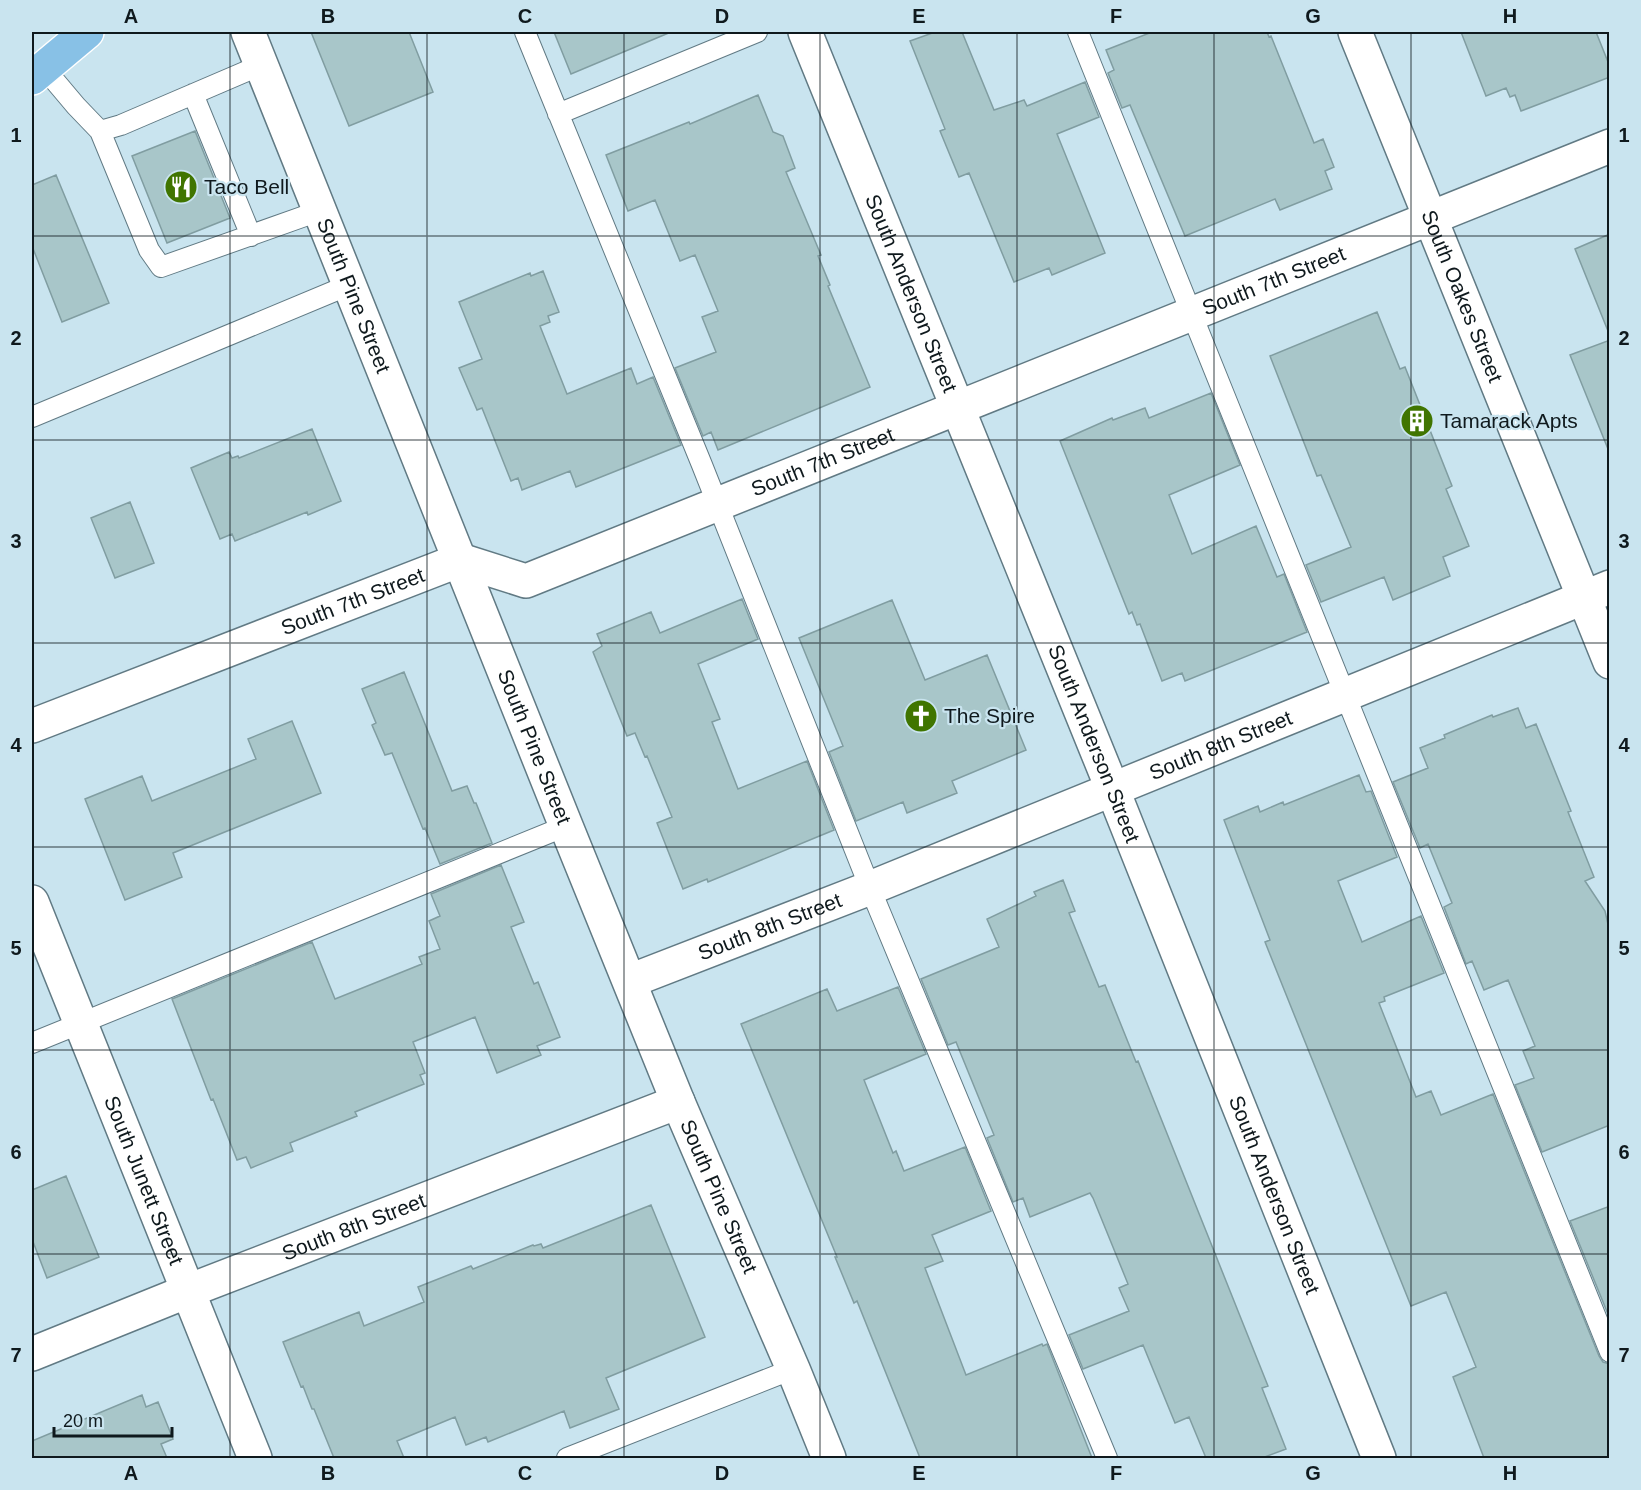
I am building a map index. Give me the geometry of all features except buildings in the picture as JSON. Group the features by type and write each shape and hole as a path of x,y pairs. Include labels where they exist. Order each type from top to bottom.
{"main road":[{"path":"38,73 87,32"}],"street":[{"name":"South Pine Street","path":"248,32 678,1102 829,1458"},
{"name":"South Anderson Street","path":"805,32 1112,788 1379,1458"},
{"name":"South Oakes Street","path":"1355,32 1431,218 1597,592 1610,662"},
{"name":"South 7th Street","path":"32,726 460,560 526,581 1610,146"},
{"name":"South 8th Street","path":"630,981 870,888 1597,592"},
{"name":"South Junett Street","path":"32,902 255,1458"},
{"name":"South 8th Street","path":"32,1354 188,1291 678,1102"}],"lane":[{"path":"525,32 870,888 1107,1458"},
{"path":"558,114 757,32"},
{"path":"1078,32 1610,1352"},
{"path":"100,131 122,125 261,65"},
{"path":"38,73 76,106 100,131 149,250 161,267 320,211"},
{"path":"193,94 252,236"},
{"path":"32,417 349,285"},
{"path":"32,1043 566,826"},
{"path":"567,1458 793,1369"}],"place":[{"name":"Taco Bell","path":"181,187"},
{"name":"Tamarack Apts","path":"1417,421"},
{"name":"The Spire","path":"921,716"}]}
